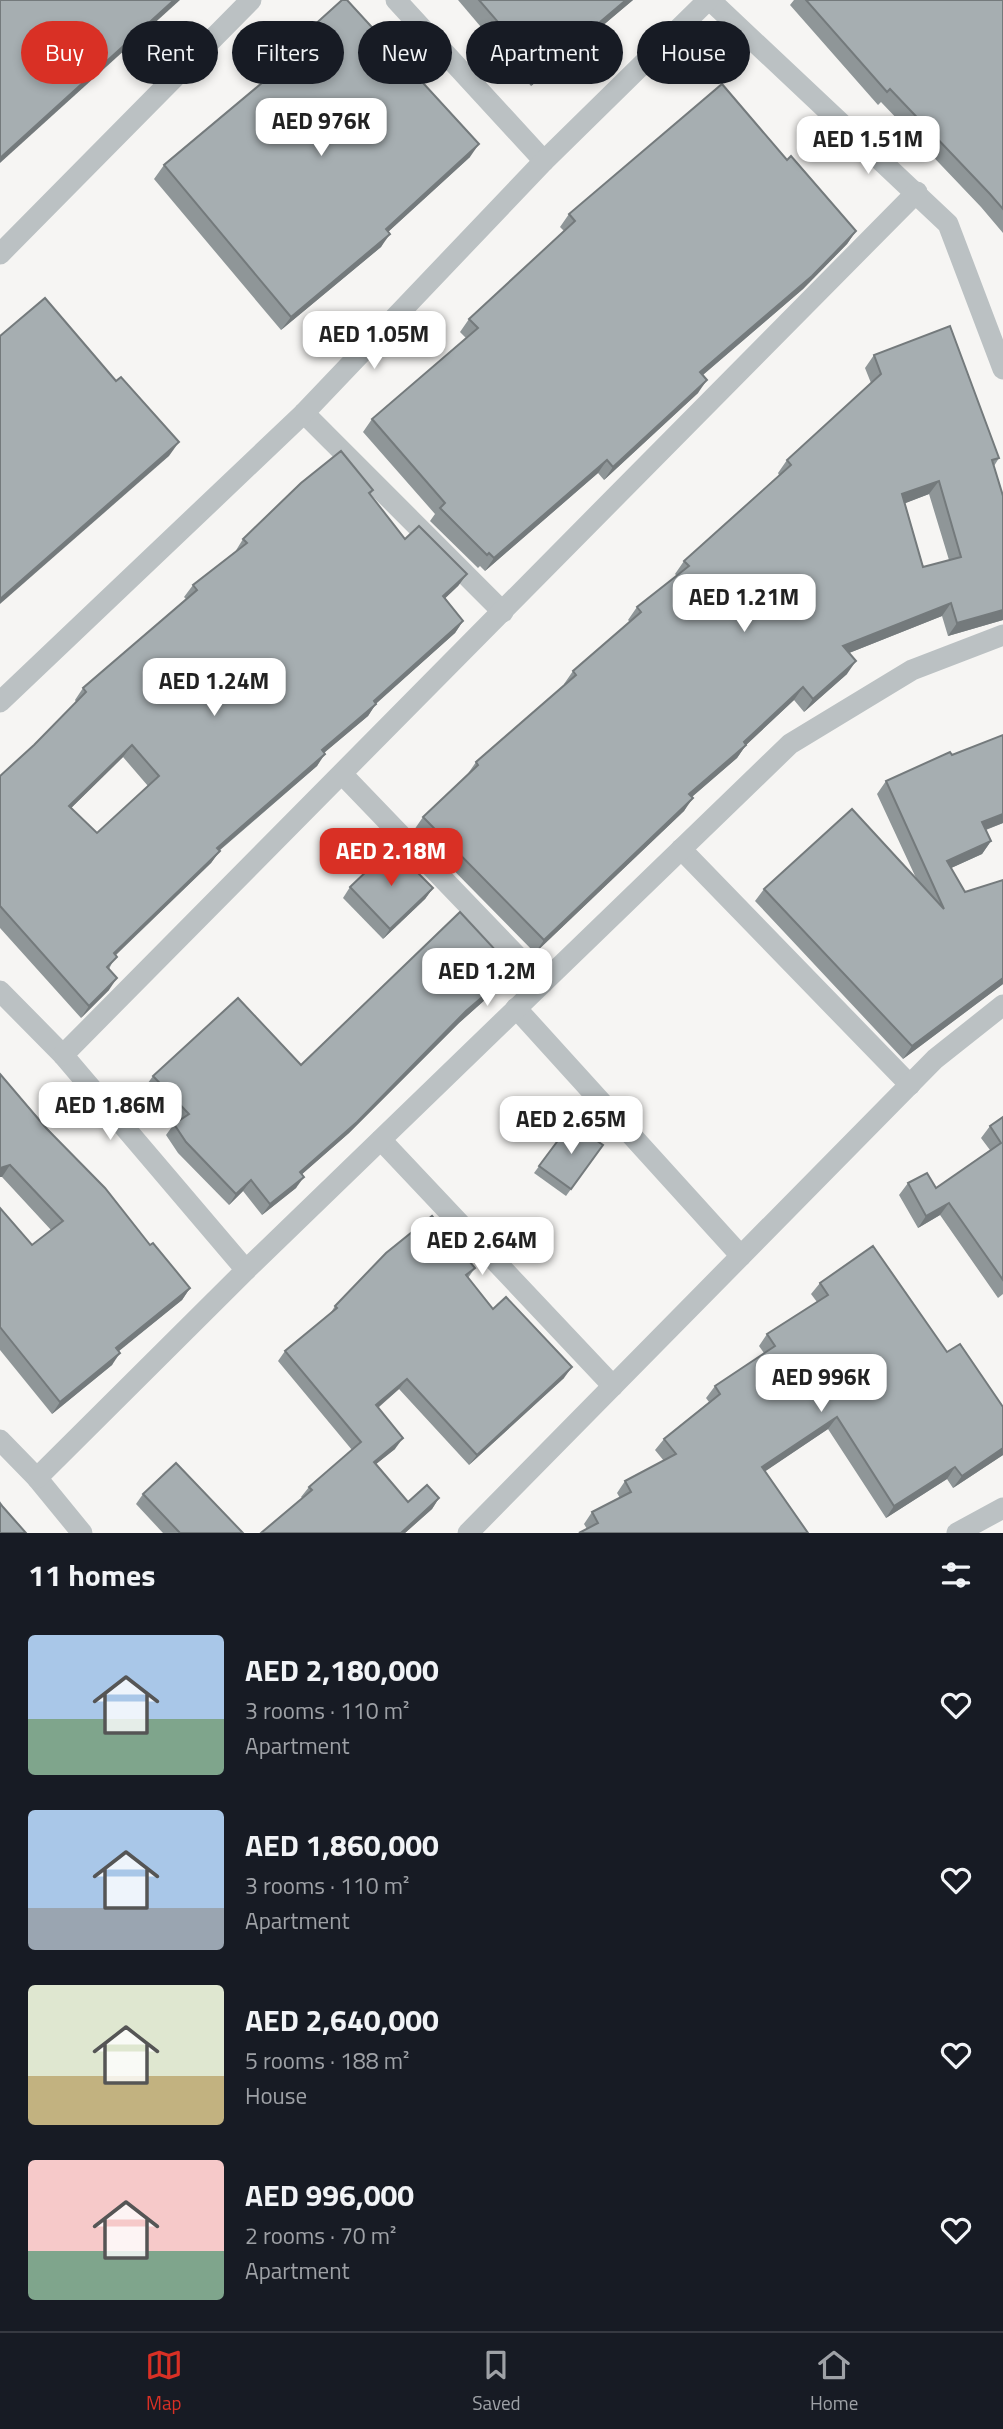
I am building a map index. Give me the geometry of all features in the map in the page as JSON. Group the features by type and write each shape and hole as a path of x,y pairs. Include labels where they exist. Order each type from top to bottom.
{"street":[{"path":"0,254 251,0"},
{"path":"396,0 544,161"},
{"path":"0,702 304,413 544,161 709,0 917,192 947,224 1003,369"},
{"path":"63,1055 917,192"},
{"path":"304,413 503,612"},
{"path":"37,1478 246,1269 790,744 912,670 1003,635"},
{"path":"342,774 543,983"},
{"path":"681,849 909,1085"},
{"path":"0,991 63,1055 246,1269"},
{"path":"468,1533 935,1059 1003,1005"},
{"path":"516,1008 741,1256"},
{"path":"381,1140 613,1386"},
{"path":"0,1440 37,1478 82,1533"},
{"path":"957,1533 1003,1508"}],"building":[{"path":"0,0 174,0 151,21 122,21 122,47 108,60 108,21 21,21 21,84 81,84 0,158"},
{"path":"342,0 347,0 366,21 358,21 358,84 424,84 479,144 386,229 390,234 291,317 164,165 261,84 344,84 344,21 319,21"},
{"path":"479,0 626,0 601,21 497,21"},
{"path":"806,0 1003,0 1003,209 890,89 887,92"},
{"path":"722,84 787,160 791,156 856,231 812,276 700,372 707,380 613,467 607,460 494,558 489,553 487,555 440,508 445,503 372,419 478,328 469,319 575,221 569,214"},
{"path":"45,298 116,381 121,377 179,442 0,599 0,336"},
{"path":"950,326 999,458 992,460 1003,496 1003,610 957,623 951,603 843,646 856,661 813,699 803,687 744,742 746,745 689,794 693,798 544,940 423,817 478,765 476,762 576,675 573,671 641,612 637,607 689,566 684,561 791,465 787,460 881,374 874,355","holes":["939,481 961,557 923,567 902,494"]},
{"path":"341,451 373,490 369,493 405,539 419,526 467,574 443,596 463,621 374,701 376,704 322,750 325,754 217,848 220,851 114,953 117,957 107,967 117,978 89,1006 0,906 0,776 86,692 83,688 197,590 193,585 247,543 243,539 301,483","holes":["132,745 159,776 97,833 69,806"]},
{"path":"1003,735 1003,814 982,822 991,841 947,861 965,892 1003,880 1003,978 912,1046 764,889 852,809 944,909 886,781 950,752 952,755"},
{"path":"392,847 433,888 390,929 350,887"},
{"path":"460,912 514,970 466,1011 357,1122 300,1172 304,1177 270,1204 251,1180 236,1194 186,1142 174,1124 189,1114 153,1076 238,998 301,1065"},
{"path":"0,1074 46,1128 105,1188 150,1245 153,1243 190,1288 116,1348 120,1353 60,1402 0,1327 0,1208 32,1245 63,1221 10,1165 0,1168"},
{"path":"1003,1117 1003,1280 949,1203 926,1216 908,1183 927,1173 936,1188 1001,1143 990,1126"},
{"path":"571,1123 603,1145 571,1189 539,1166"},
{"path":"432,1216 475,1268 466,1275 493,1309 506,1297 572,1367 477,1455 407,1379 376,1405 403,1438 374,1462 408,1502 427,1485 439,1498 401,1533 261,1533 312,1490 309,1487 361,1442 285,1351 337,1308 335,1306 386,1253"},
{"path":"873,1246 947,1352 960,1344 1003,1407 1003,1448 962,1476 955,1467 894,1506 837,1417 762,1467 808,1533 579,1533 598,1523 592,1512 631,1492 625,1481 676,1454 664,1439 720,1394 715,1386 775,1346 767,1334 828,1295 820,1283"},
{"path":"176,1463 243,1533 180,1533 143,1494"},
{"path":"0,1503 3,1507 26,1533 0,1533"}]}
